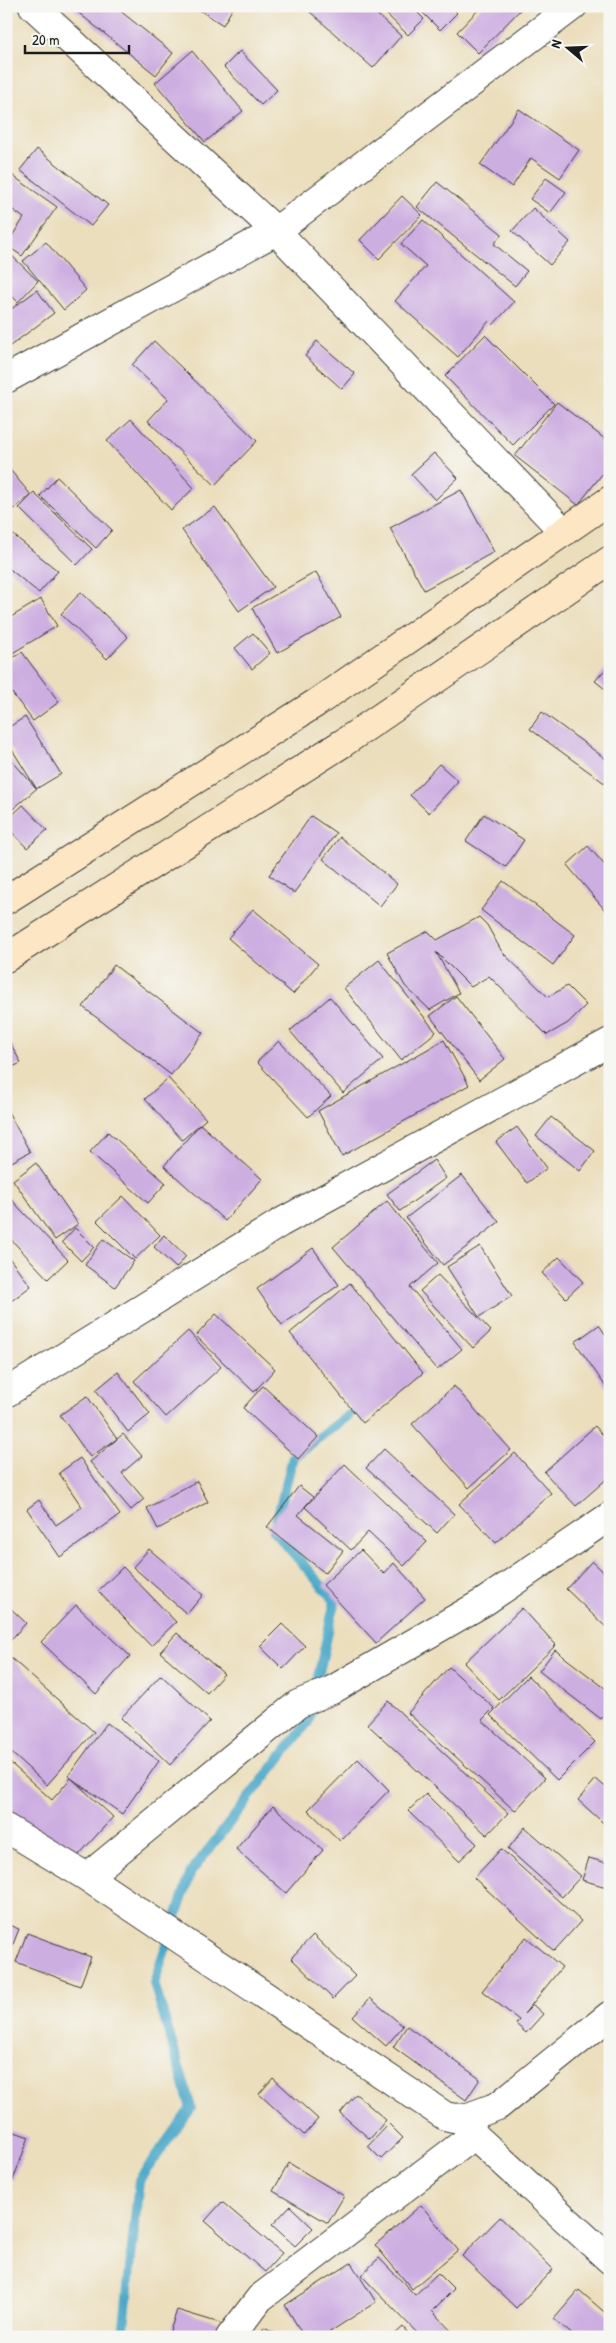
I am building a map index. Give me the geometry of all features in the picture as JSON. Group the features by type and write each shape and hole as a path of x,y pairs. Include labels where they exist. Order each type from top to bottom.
{"main road":[{"path":"6,900 316,703 610,500"},
{"path":"6,958 343,744 610,560"}],"street":[{"path":"33,6 276,231 564,532"},
{"path":"6,379 276,231 573,6"},
{"path":"6,1393 280,1222 610,1042"},
{"path":"87,1877 298,1704 332,1690 484,1602 610,1516"},
{"path":"6,1828 87,1877 445,2116 471,2126 607,2253"},
{"path":"230,2337 260,2298 610,2015"}],"building":[{"path":"70,6 114,6 173,53 156,75"},
{"path":"193,6 234,6 223,25"},
{"path":"311,6 368,6 401,36 373,68 308,10"},
{"path":"378,6 411,6 424,19 408,35"},
{"path":"416,6 450,6 457,13 440,30"},
{"path":"482,6 524,6 478,53 457,32"},
{"path":"192,51 243,111 205,142 155,83"},
{"path":"240,51 277,90 261,105 224,67"},
{"path":"519,109 579,150 560,178 531,158 512,187 480,165"},
{"path":"37,149 108,205 91,226 20,170"},
{"path":"6,171 57,207 22,256 6,245 24,218 6,205"},
{"path":"546,178 566,192 550,213 530,199"},
{"path":"437,182 502,234 494,244 527,271 515,286 417,207"},
{"path":"402,196 422,215 379,259 360,240"},
{"path":"533,208 570,242 550,265 512,231"},
{"path":"423,220 514,302 493,325 489,321 458,357 395,301 426,266 401,244"},
{"path":"46,242 86,290 64,310 23,261"},
{"path":"6,250 38,281 18,302 6,290"},
{"path":"37,290 54,313 6,349 6,313"},
{"path":"485,335 554,404 513,445 445,376"},
{"path":"154,341 257,441 215,485 148,421 168,399 132,365"},
{"path":"317,341 355,374 342,389 305,356"},
{"path":"557,402 610,443 610,464 578,505 515,456"},
{"path":"131,419 194,488 171,510 107,441"},
{"path":"434,453 458,478 435,500 411,474"},
{"path":"6,465 31,495 6,515"},
{"path":"57,477 112,530 96,548 40,496"},
{"path":"461,490 494,552 424,590 390,528"},
{"path":"34,493 92,549 77,565 19,508"},
{"path":"215,507 273,587 239,611 182,530"},
{"path":"6,529 58,571 39,593 6,566"},
{"path":"316,572 341,617 277,653 252,608"},
{"path":"81,592 128,637 107,659 61,614"},
{"path":"41,599 57,626 6,657 6,620"},
{"path":"253,633 270,653 252,669 235,648"},
{"path":"22,652 59,702 33,721 6,685 6,663"},
{"path":"610,664 610,693 595,681"},
{"path":"542,712 610,762 610,787 530,729"},
{"path":"25,717 61,774 36,789 6,815 6,754 36,788 6,740 6,729"},
{"path":"439,764 458,781 429,813 410,795"},
{"path":"23,805 47,830 27,848 6,826 6,821"},
{"path":"484,814 524,840 506,867 466,841"},
{"path":"311,816 336,833 294,893 269,875"},
{"path":"340,837 397,884 380,906 323,859"},
{"path":"588,846 610,871 610,916 567,865"},
{"path":"503,881 575,935 553,965 481,910"},
{"path":"253,909 318,964 293,994 228,938"},
{"path":"479,917 487,925 502,952 548,997 567,986 586,1005 568,1023 547,1035 489,976 471,987 436,952 459,993 430,1010 405,986 387,953 428,931 437,940"},
{"path":"379,960 436,1032 401,1060 344,988"},
{"path":"114,965 203,1033 171,1075 83,1007"},
{"path":"456,996 505,1059 479,1080 430,1016"},
{"path":"330,997 383,1059 343,1093 290,1031"},
{"path":"6,1035 21,1063 6,1070"},
{"path":"444,1040 469,1085 342,1156 318,1111"},
{"path":"279,1041 331,1096 308,1117 257,1062"},
{"path":"168,1078 206,1119 182,1140 145,1099"},
{"path":"6,1108 30,1152 6,1165"},
{"path":"551,1117 595,1151 580,1171 536,1136"},
{"path":"200,1124 262,1179 225,1221 164,1166"},
{"path":"517,1127 547,1168 527,1183 496,1142"},
{"path":"108,1132 166,1183 148,1203 90,1152"},
{"path":"434,1160 446,1178 400,1211 387,1194"},
{"path":"36,1163 78,1224 55,1240 13,1180"},
{"path":"462,1175 499,1222 443,1265 406,1218"},
{"path":"123,1196 160,1235 135,1259 97,1221"},
{"path":"9,1197 68,1260 48,1279 6,1234 6,1200"},
{"path":"387,1201 438,1263 410,1287 462,1349 437,1370 333,1247"},
{"path":"75,1228 94,1247 81,1261 62,1242"},
{"path":"164,1235 186,1256 176,1268 154,1247"},
{"path":"103,1239 134,1261 115,1287 85,1265"},
{"path":"480,1246 512,1296 479,1317 447,1267"},
{"path":"313,1248 339,1285 282,1325 257,1289"},
{"path":"6,1254 31,1286 6,1305"},
{"path":"559,1257 583,1282 566,1298 542,1273"},
{"path":"438,1275 491,1331 473,1348 420,1291"},
{"path":"350,1283 423,1373 363,1423 290,1333"},
{"path":"216,1314 275,1369 254,1392 196,1336"},
{"path":"599,1325 610,1341 610,1393 575,1342"},
{"path":"188,1331 221,1367 166,1417 134,1381"},
{"path":"118,1372 150,1414 128,1432 96,1390"},
{"path":"263,1386 318,1437 298,1459 243,1408"},
{"path":"454,1386 511,1450 469,1488 412,1424"},
{"path":"87,1396 117,1439 90,1457 60,1415"},
{"path":"595,1426 610,1443 610,1476 576,1506 544,1472"},
{"path":"123,1434 142,1456 122,1473 144,1499 131,1510 90,1462"},
{"path":"384,1449 454,1514 437,1533 366,1468"},
{"path":"515,1453 551,1493 496,1543 459,1504"},
{"path":"80,1458 120,1515 60,1557 27,1509 39,1500 56,1525 82,1507 59,1473"},
{"path":"345,1464 427,1542 404,1566 368,1532 351,1550 305,1507"},
{"path":"197,1481 208,1502 158,1529 147,1508"},
{"path":"299,1486 313,1497 298,1515 343,1551 325,1573 267,1527"},
{"path":"149,1549 203,1595 187,1614 133,1567"},
{"path":"361,1550 384,1574 394,1563 425,1598 376,1643 323,1585"},
{"path":"592,1561 610,1578 610,1631 566,1589"},
{"path":"123,1567 176,1622 151,1646 98,1591"},
{"path":"6,1604 26,1623 6,1645"},
{"path":"76,1605 130,1656 96,1694 41,1642"},
{"path":"522,1608 556,1645 499,1700 464,1663"},
{"path":"282,1624 305,1646 283,1669 260,1646"},
{"path":"177,1633 224,1674 207,1693 160,1652"},
{"path":"555,1650 610,1692 610,1707 601,1719 539,1671"},
{"path":"11,1658 94,1732 47,1785 6,1748 6,1664"},
{"path":"449,1667 494,1708 482,1720 545,1778 515,1811 408,1713"},
{"path":"161,1675 210,1721 170,1765 121,1718"},
{"path":"528,1676 595,1742 557,1780 490,1715"},
{"path":"388,1701 508,1813 487,1835 367,1724"},
{"path":"107,1723 159,1761 122,1814 68,1776"},
{"path":"6,1759 52,1800 71,1778 113,1817 67,1868 6,1812"},
{"path":"358,1759 389,1790 340,1841 308,1810"},
{"path":"596,1779 610,1791 610,1829 578,1800"},
{"path":"426,1794 477,1844 459,1861 408,1811"},
{"path":"273,1806 323,1850 286,1893 236,1849"},
{"path":"525,1827 581,1876 562,1897 508,1849"},
{"path":"501,1849 581,1921 554,1951 474,1878"},
{"path":"589,1858 610,1864 610,1888 582,1880"},
{"path":"6,1924 19,1929 6,1962"},
{"path":"27,1933 91,1957 80,1986 16,1962"},
{"path":"313,1935 355,1976 333,1999 291,1958"},
{"path":"526,1937 562,1967 524,2014 533,2005 543,2014 526,2033 516,2024 519,2020 482,1991"},
{"path":"370,1998 403,2026 386,2046 353,2017"},
{"path":"407,2026 480,2079 466,2100 393,2047"},
{"path":"273,2078 318,2119 304,2135 259,2094"},
{"path":"356,2094 386,2120 370,2139 340,2113"},
{"path":"389,2124 403,2138 381,2159 368,2146"},
{"path":"6,2129 29,2137 13,2180 6,2178"},
{"path":"289,2163 344,2196 328,2223 273,2191"},
{"path":"222,2202 282,2253 265,2272 205,2221"},
{"path":"421,2205 458,2250 412,2289 375,2245"},
{"path":"290,2206 313,2228 295,2246 272,2225"},
{"path":"500,2217 553,2269 516,2308 462,2256"},
{"path":"379,2258 415,2295 438,2273 454,2289 432,2311 457,2337 421,2337 361,2275"},
{"path":"351,2263 376,2302 322,2337 304,2337 285,2305"},
{"path":"579,2290 610,2317 610,2337 575,2337 554,2319"},
{"path":"177,2310 223,2324 219,2337 168,2337"},
{"path":"403,2327 411,2337 392,2337"},
{"path":"264,2328 282,2337 260,2337"}],"waterway":[{"path":"123,2337 139,2180 191,2108 154,1983 191,1872 308,1722 335,1601 274,1531 293,1457 349,1415"}]}
